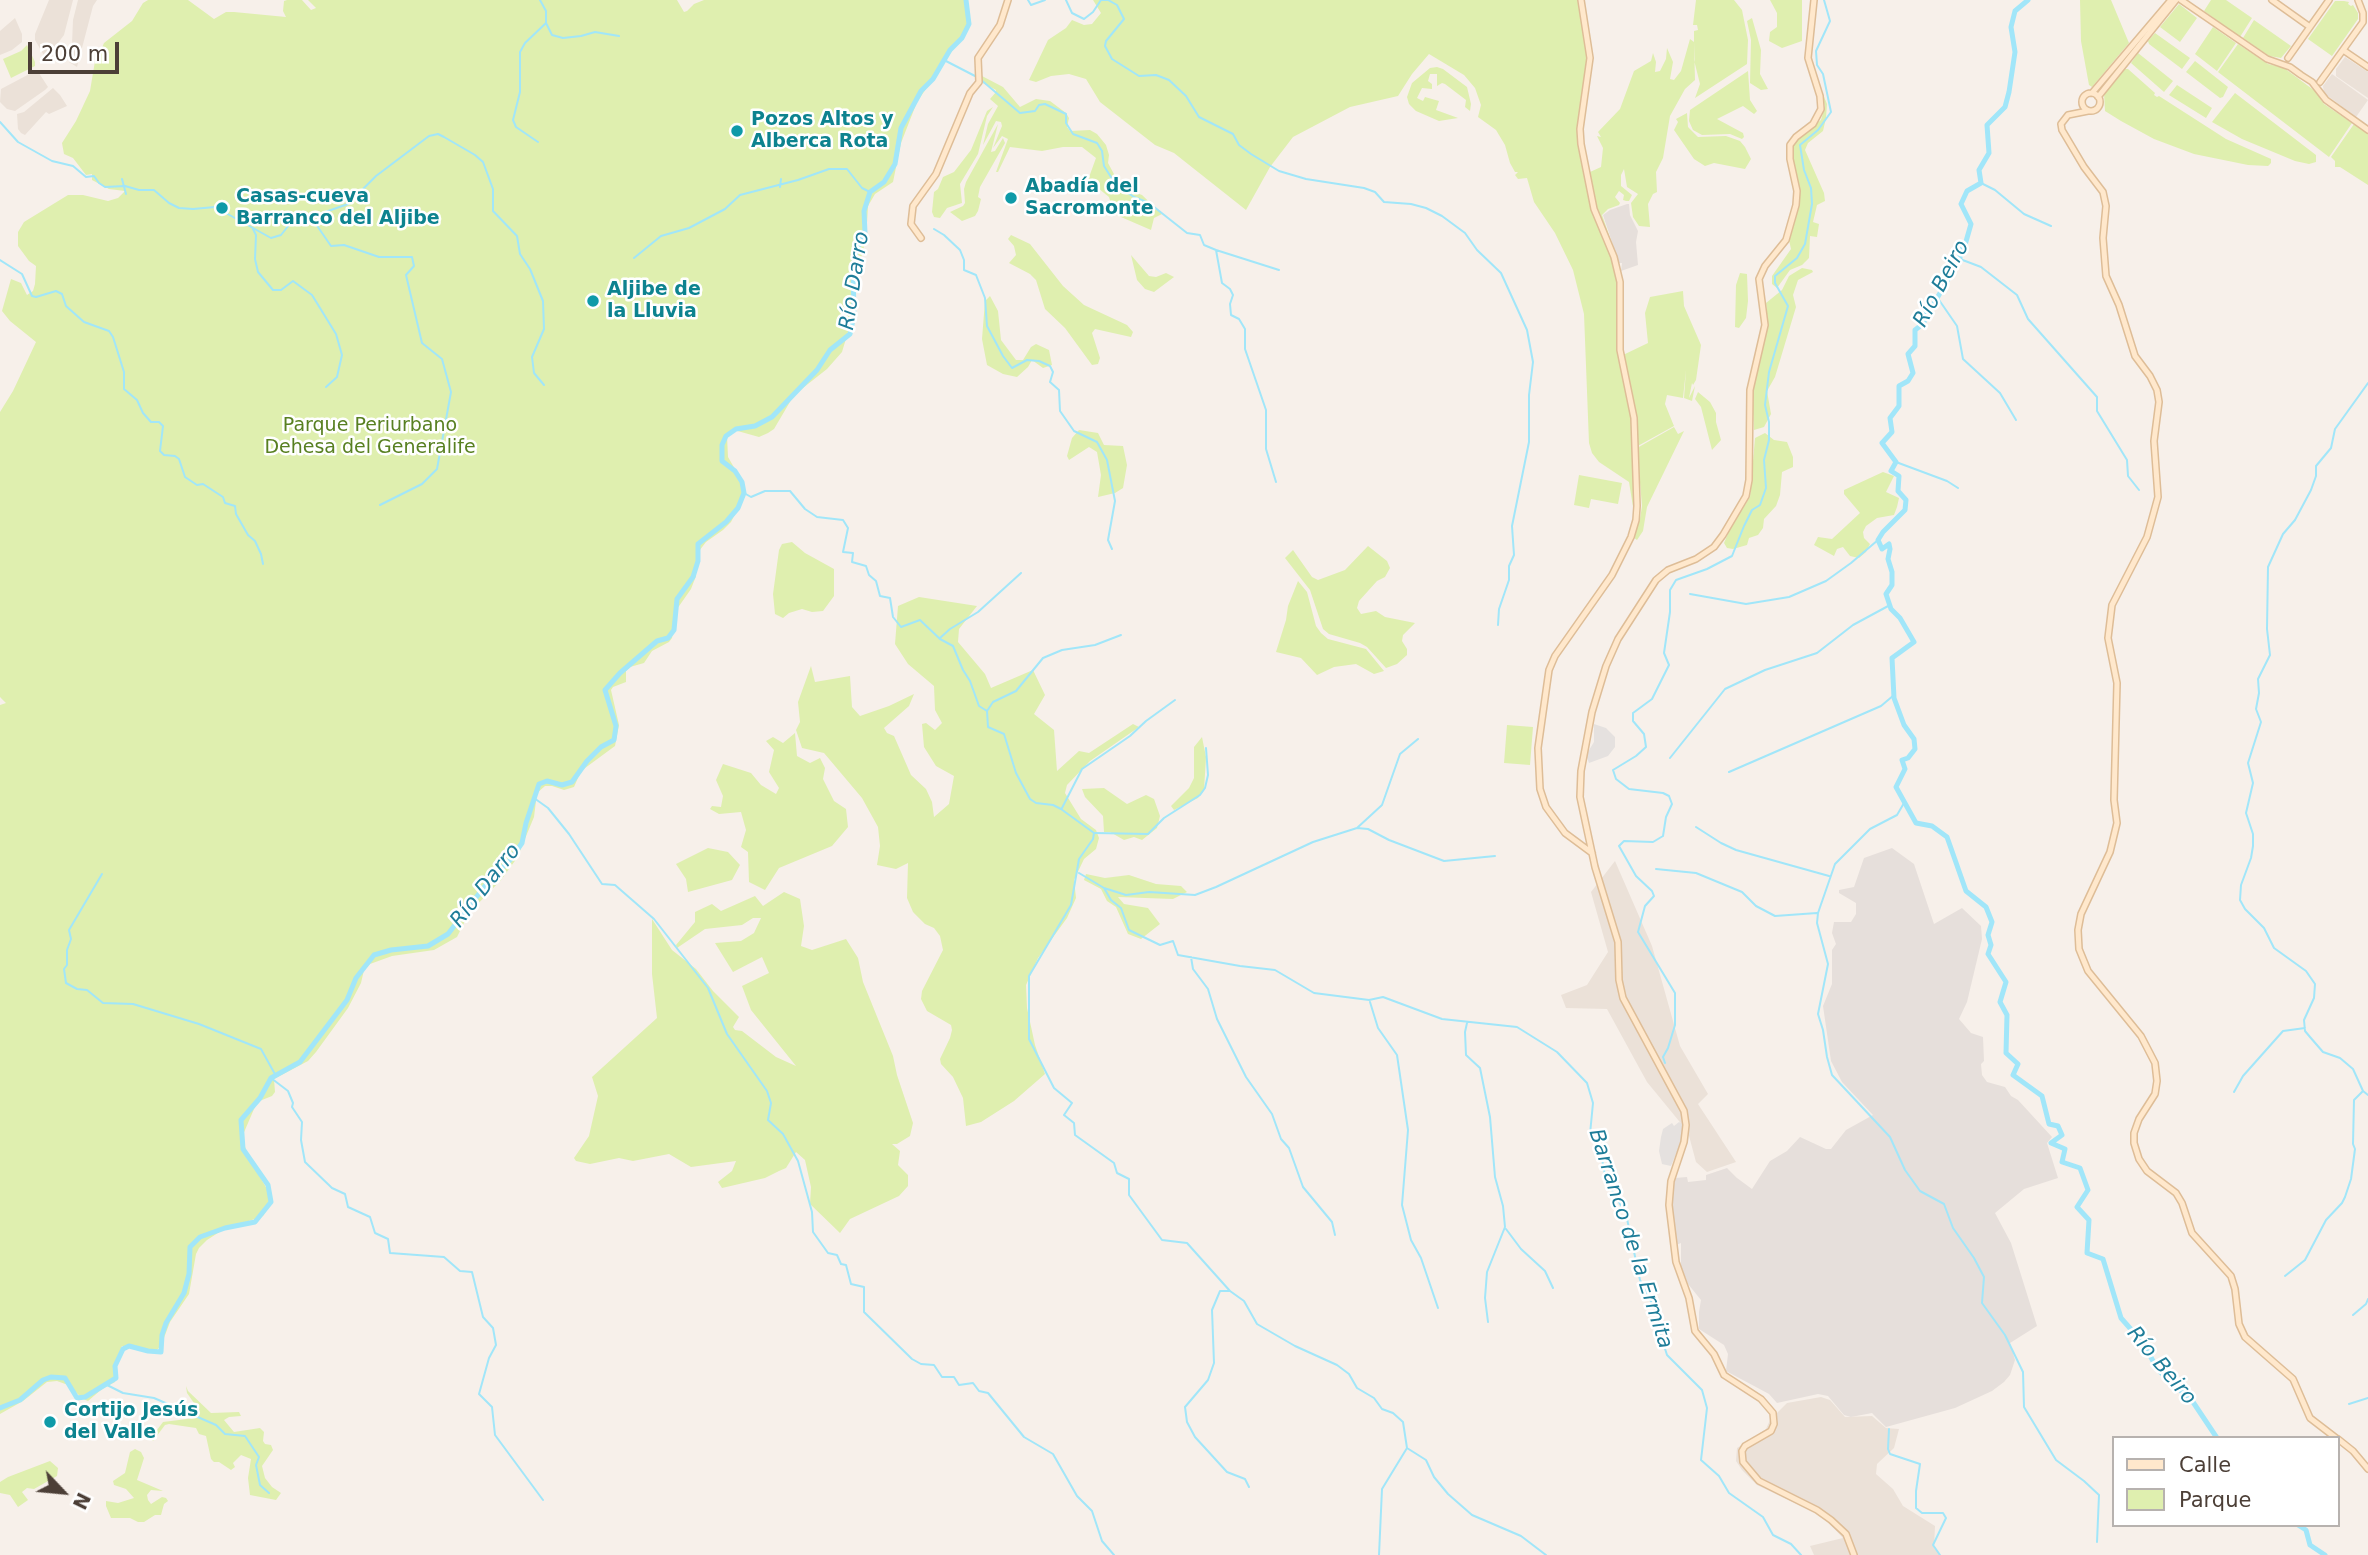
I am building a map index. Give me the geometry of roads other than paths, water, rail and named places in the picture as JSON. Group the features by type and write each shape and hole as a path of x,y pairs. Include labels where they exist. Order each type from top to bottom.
{"main road":[{"path":"920,238 911,224 913,206 936,174 948,149 958,118 972,88 978,82 978,58 1000,25 1008,0"},
{"path":"1581,0 1590,58 1580,128 1581,144 1594,209 1614,257 1620,282 1620,350 1634,418 1637,506 1631,537 1612,575 1555,656 1549,670 1538,748 1540,789 1546,807 1565,833 1592,853"},
{"path":"1814,0 1808,58 1821,108 1813,124 1790,145 1789,153 1797,191 1796,205 1786,240 1765,266 1759,279 1765,325 1750,390 1749,480 1746,496 1713,547 1696,559 1668,570 1656,580 1611,653 1592,712 1580,784 1592,853 1618,942 1619,980 1623,998 1684,1111 1684,1142 1671,1181 1669,1205 1676,1262 1689,1298 1695,1331 1714,1354 1724,1375 1765,1402 1774,1417 1769,1434 1745,1446 1742,1451 1743,1462 1759,1481 1817,1510 1831,1520 1846,1534 1854,1555"},
{"path":"2333,1436 2310,1418 2293,1380 2245,1338 2239,1324 2231,1276 2192,1233 2176,1193 2147,1171 2139,1159 2134,1133 2157,1088 2154,1058 2141,1036 2088,971 2079,949 2081,914 2110,852 2117,823 2114,800 2117,683 2109,644 2111,611 2114,600 2147,537 2157,509 2154,441 2159,402 2154,381 2135,356 2119,305 2106,276 2103,192 2062,130 2064,119 2082,104 2085,96 2095,95 2176,0 2267,59 2290,67 2312,82 2326,100 2368,130"},
{"path":"2272,0 2310,27"},
{"path":"2278,62 2288,58 2329,0"},
{"path":"2321,93 2320,82 2365,17 2357,0"},
{"path":"2343,50 2368,67"},
{"path":"2288,58 2290,67"},
{"path":"2312,82 2320,82"},
{"path":"2073,113 2097,109 2100,103 2095,95"},
{"path":"2082,104 2088,111"},
{"path":"2340,1441 2353,1451 2368,1469"}],"waterway":[{"path":"540,0 546,11 546,23 552,35 563,38 595,32 619,36"},
{"name":"Río Darro","path":"0,1408 20,1400 43,1380 51,1377 65,1378 77,1398 85,1397 116,1378 115,1366 123,1349 129,1346 161,1352 166,1323 184,1293 189,1274 190,1247 200,1237 225,1228 255,1222 271,1202 268,1185 243,1149 241,1120 260,1098 271,1078 300,1062 347,1000 356,978 374,955 391,950 428,946 448,934 522,843 539,784 547,781 562,785 572,782 587,761 601,747 614,740 616,726 605,690 620,673 657,641 668,638 674,630 677,599 693,577 698,561 698,544 726,522 738,508 744,493 742,482 735,471 722,461 722,445 726,436 736,429 755,426 772,417 817,370 830,350 850,334 854,315 853,268 856,251 865,233 864,211 870,192 884,182 895,164 901,128 921,91 933,79 950,50 962,38 969,24 966,0"},
{"path":"1028,0 1031,5 1045,0"},
{"path":"1066,0 1072,13 1084,19 1101,0 1117,5 1124,19 1106,41 1105,46 1112,59 1139,76 1156,75 1169,80 1186,96 1199,117 1233,134 1239,145 1251,154 1279,171 1306,179 1364,188 1375,192 1384,202 1426,208 1465,233 1477,250 1501,273 1527,330 1533,362 1529,395 1529,442 1512,526 1514,555 1499,609 1498,625"},
{"path":"1665,1063 1663,1057 1675,1025 1675,993 1638,932 1645,906 1654,896 1636,876 1619,846 1624,841 1653,842 1663,836 1666,817 1672,804 1669,796 1663,793 1629,789 1616,779 1613,770 1646,747 1644,734 1633,721 1633,713 1652,699 1669,665 1664,653 1670,590 1676,580 1707,569 1732,556 1744,526 1752,510 1760,505 1766,488 1764,460 1769,440 1769,422 1765,405 1769,372 1788,306 1775,283 1775,276 1797,258 1805,244 1812,204 1811,188 1804,170 1800,145 1818,130 1831,112 1823,74 1817,65 1816,51 1830,21 1824,0"},
{"name":"Río Beiro","path":"2028,0 2015,11 2011,27 2015,52 2009,92 2005,107 1987,125 1989,153 1979,170 1981,183 1967,191 1961,204 1971,224 1965,245 1960,252 1960,259 1933,305 1926,309 1924,323 1915,330 1915,346 1908,354 1913,373 1908,381 1899,386 1899,406 1890,418 1892,432 1882,443 1896,462 1891,471 1899,476 1898,491 1906,500 1905,510 1878,540 1882,549 1889,544 1890,549 1888,559 1892,585 1886,594 1891,609 1900,618 1914,642 1892,658 1894,698 1904,725 1914,739 1915,749 1908,758 1902,760 1905,769 1896,787 1916,823 1932,826 1947,837 1966,891 1986,907 1992,922 1988,935 1991,945 1988,954 2006,982 2000,1002 2007,1015 2006,1053 2018,1064 2013,1075 2042,1096 2049,1124 2058,1126 2062,1135 2051,1143 2065,1149 2062,1162 2080,1168 2088,1190 2077,1207 2089,1220 2087,1253 2103,1259 2121,1318 2143,1343 2158,1370 2193,1402 2216,1436"},
{"path":"538,142 516,127 513,120 520,92 520,52 525,43 546,23"},
{"path":"944,60 975,76"},
{"path":"980,79 1020,113 1035,111 1039,105 1045,104 1066,114 1066,123 1073,134 1097,143 1102,151 1104,166 1116,185 1149,203 1187,233 1200,235 1204,245 1216,250 1222,283 1233,295 1231,315 1239,319 1245,329 1245,349 1266,410 1266,449 1276,482"},
{"path":"0,122 18,142 52,161 73,166 86,177 94,176 105,187 125,186 154,190 179,208 215,207 271,238 281,235 293,220 311,217 331,246 344,245 379,257 412,257 414,266 406,275 422,343 442,359 451,392 437,469 422,484 380,505"},
{"path":"311,217 348,204 376,176 429,136 438,134 475,155 483,162 493,189 493,211 517,236 520,254 530,269 543,301 544,329 532,357 534,373 544,385"},
{"path":"634,258 661,236 689,228 725,209 740,195 829,169 847,169 862,188 870,192"},
{"path":"122,179 126,194"},
{"path":"780,187 781,179"},
{"path":"1981,183 1995,190 2024,214 2051,226"},
{"path":"253,229 256,235 255,259 258,272 273,290 281,290 293,281 312,295 336,334 342,355 337,377 326,387"},
{"path":"934,229 960,250 964,270 976,275 985,298 987,326 1012,368 1027,360 1050,366 1053,372 1050,382 1059,390 1060,411 1074,431 1097,442 1107,460 1115,501 1108,540 1112,549"},
{"path":"1216,250 1279,270"},
{"path":"1960,259 1981,267 2017,295 2028,319 2097,397 2097,411 2127,460 2128,476 2139,490"},
{"path":"0,260 22,274 32,296 56,291 62,294 66,306 84,322 109,331 124,372 124,389 137,400 151,422 159,422 163,426 160,451 164,455 179,459 185,477 197,485 203,484 223,497 225,503 235,506 236,514 248,535 255,541 263,564"},
{"path":"1937,297 1957,326 1963,359 2000,393 2016,420"},
{"path":"2368,383 2335,429 2331,448 2316,466 2311,490 2295,520 2283,534 2268,567 2267,629 2270,655 2258,679 2256,709 2261,722 2248,763 2253,783 2246,813 2253,834 2253,846 2241,885 2240,900 2264,928 2274,948 2306,971 2315,984 2314,998 2304,1020 2305,1031 2323,1052 2340,1058 2353,1069 2363,1091 2368,1095"},
{"path":"1896,462 1947,481 1958,488"},
{"path":"744,493 751,497 765,491 790,491 805,509 817,517 843,520 848,528 843,552 853,553 852,562 866,566 869,575 876,581 880,596 890,598 893,617 901,627 920,620 940,639 953,646 979,706 987,711 988,727 1004,734 1016,773 1030,799 1061,809 1094,833 1093,839 1079,859 1071,905 1029,976 1029,1039 1054,1088 1072,1103 1064,1115 1074,1123 1075,1135 1114,1163 1117,1173 1129,1179 1129,1195 1162,1240 1187,1243 1230,1291 1244,1301 1257,1324 1295,1346 1337,1365 1349,1374 1357,1388 1374,1398 1382,1409 1393,1413 1403,1422 1407,1448 1426,1460 1434,1477 1448,1494 1472,1515 1521,1536 1546,1555"},
{"path":"1690,594 1746,604 1789,597 1826,581 1878,540"},
{"path":"940,638 978,612 1021,573"},
{"path":"1670,758 1725,689 1765,670 1817,653 1853,625 1890,605"},
{"path":"987,711 993,702 1016,691 1043,658 1062,650 1095,645 1121,635"},
{"path":"1729,772 1881,706 1894,695"},
{"path":"1062,808 1082,769 1175,700"},
{"path":"1079,873 1104,888 1126,895 1149,892 1195,895 1216,887 1313,842 1357,828 1382,805 1400,754 1418,739"},
{"path":"1095,833 1148,834 1164,818 1200,795 1208,775 1206,748"},
{"path":"534,798 548,808 569,834 602,884 615,885 654,919 708,988 727,1034 767,1091 771,1103 768,1120 783,1134 798,1161 812,1212 813,1232 828,1253 837,1255 841,1264 846,1265 851,1284 864,1287 864,1312 912,1359 921,1364 934,1365 942,1377 954,1377 959,1385 973,1383 979,1391 988,1393 1024,1437 1053,1454 1077,1496 1092,1511 1102,1541 1114,1555"},
{"path":"1904,803 1897,815 1870,829 1835,864 1818,913 1817,923 1828,964 1818,1014 1827,1057 1832,1075 1890,1137 1905,1170 1920,1191 1944,1204 1953,1228 1984,1277 1982,1303 2005,1335 2023,1372 2024,1407 2056,1460 2099,1495 2097,1542"},
{"path":"1696,827 1736,850 1829,876"},
{"path":"1357,828 1368,829 1444,861 1495,856"},
{"path":"1656,869 1696,873 1742,892 1756,906 1775,916 1817,913"},
{"path":"102,874 69,930 71,939 64,969 66,983 77,989 87,990 103,1003 133,1004 199,1024 261,1049 276,1076"},
{"name":"Barranco de la Ermita","path":"1104,888 1111,900 1121,908 1129,930 1160,945 1173,941 1178,955 1275,970 1314,993 1369,1000 1383,997 1442,1019 1517,1027 1557,1052 1587,1083 1593,1103 1590,1134 1600,1149 1606,1180 1626,1214 1640,1280 1660,1319 1660,1333 1667,1355 1702,1390 1707,1408 1701,1460 1719,1476 1729,1493 1763,1517 1773,1535 1791,1544 1801,1555"},
{"path":"1191,957 1193,969 1208,989 1217,1019 1246,1077 1272,1114 1281,1139 1289,1148 1303,1187 1332,1222 1335,1235"},
{"path":"1370,1002 1378,1028 1397,1055 1408,1130 1402,1205 1411,1240 1421,1258 1438,1308"},
{"path":"1467,1023 1466,1055 1480,1068 1490,1117 1495,1177 1503,1206 1505,1227 1487,1272 1485,1298 1488,1322"},
{"path":"2234,1092 2243,1076 2283,1031 2305,1028"},
{"path":"271,1078 288,1091 292,1107 302,1122 301,1140 305,1162 332,1188 345,1194 348,1207 370,1217 375,1233 388,1239 390,1253 444,1257 460,1271 472,1272 483,1317 493,1328 496,1345 489,1358 479,1394 492,1407 495,1435 543,1500"},
{"path":"2285,1276 2305,1260 2326,1220 2345,1197 2351,1179 2355,1149 2354,1100 2363,1091"},
{"path":"1506,1229 1521,1249 1545,1271 1553,1288"},
{"path":"1230,1291 1220,1291 1212,1310 1214,1363 1208,1380 1185,1407 1187,1422 1195,1437 1227,1472 1245,1479 1249,1487"},
{"path":"2353,1315 2368,1299"},
{"path":"107,1385 123,1393 154,1398 216,1425 225,1434 245,1436 259,1457 256,1465 260,1485 269,1493"},
{"path":"2349,1404 2368,1398"},
{"path":"1889,1429 1890,1454 1920,1464 1916,1508 1922,1513 1943,1513 1946,1518 1933,1545 1940,1555"},
{"path":"1379,1555 1382,1489 1407,1448"},
{"name":"Río Beiro","path":"2301,1527 2306,1530 2310,1545 2325,1555"}],"place":[{"name":"Pozos Altos y Alberca Rota","path":"737,131"},
{"name":"Abadía del Sacromonte","path":"1011,198"},
{"name":"Casas-cueva Barranco del Aljibe","path":"222,208"},
{"name":"Aljibe de la Lluvia","path":"593,301"},
{"name":"Cortijo Jesús del Valle","path":"50,1422"}],"park label":[{"name":"Parque Periurbano Dehesa del Generalife","path":"370,437"}]}
